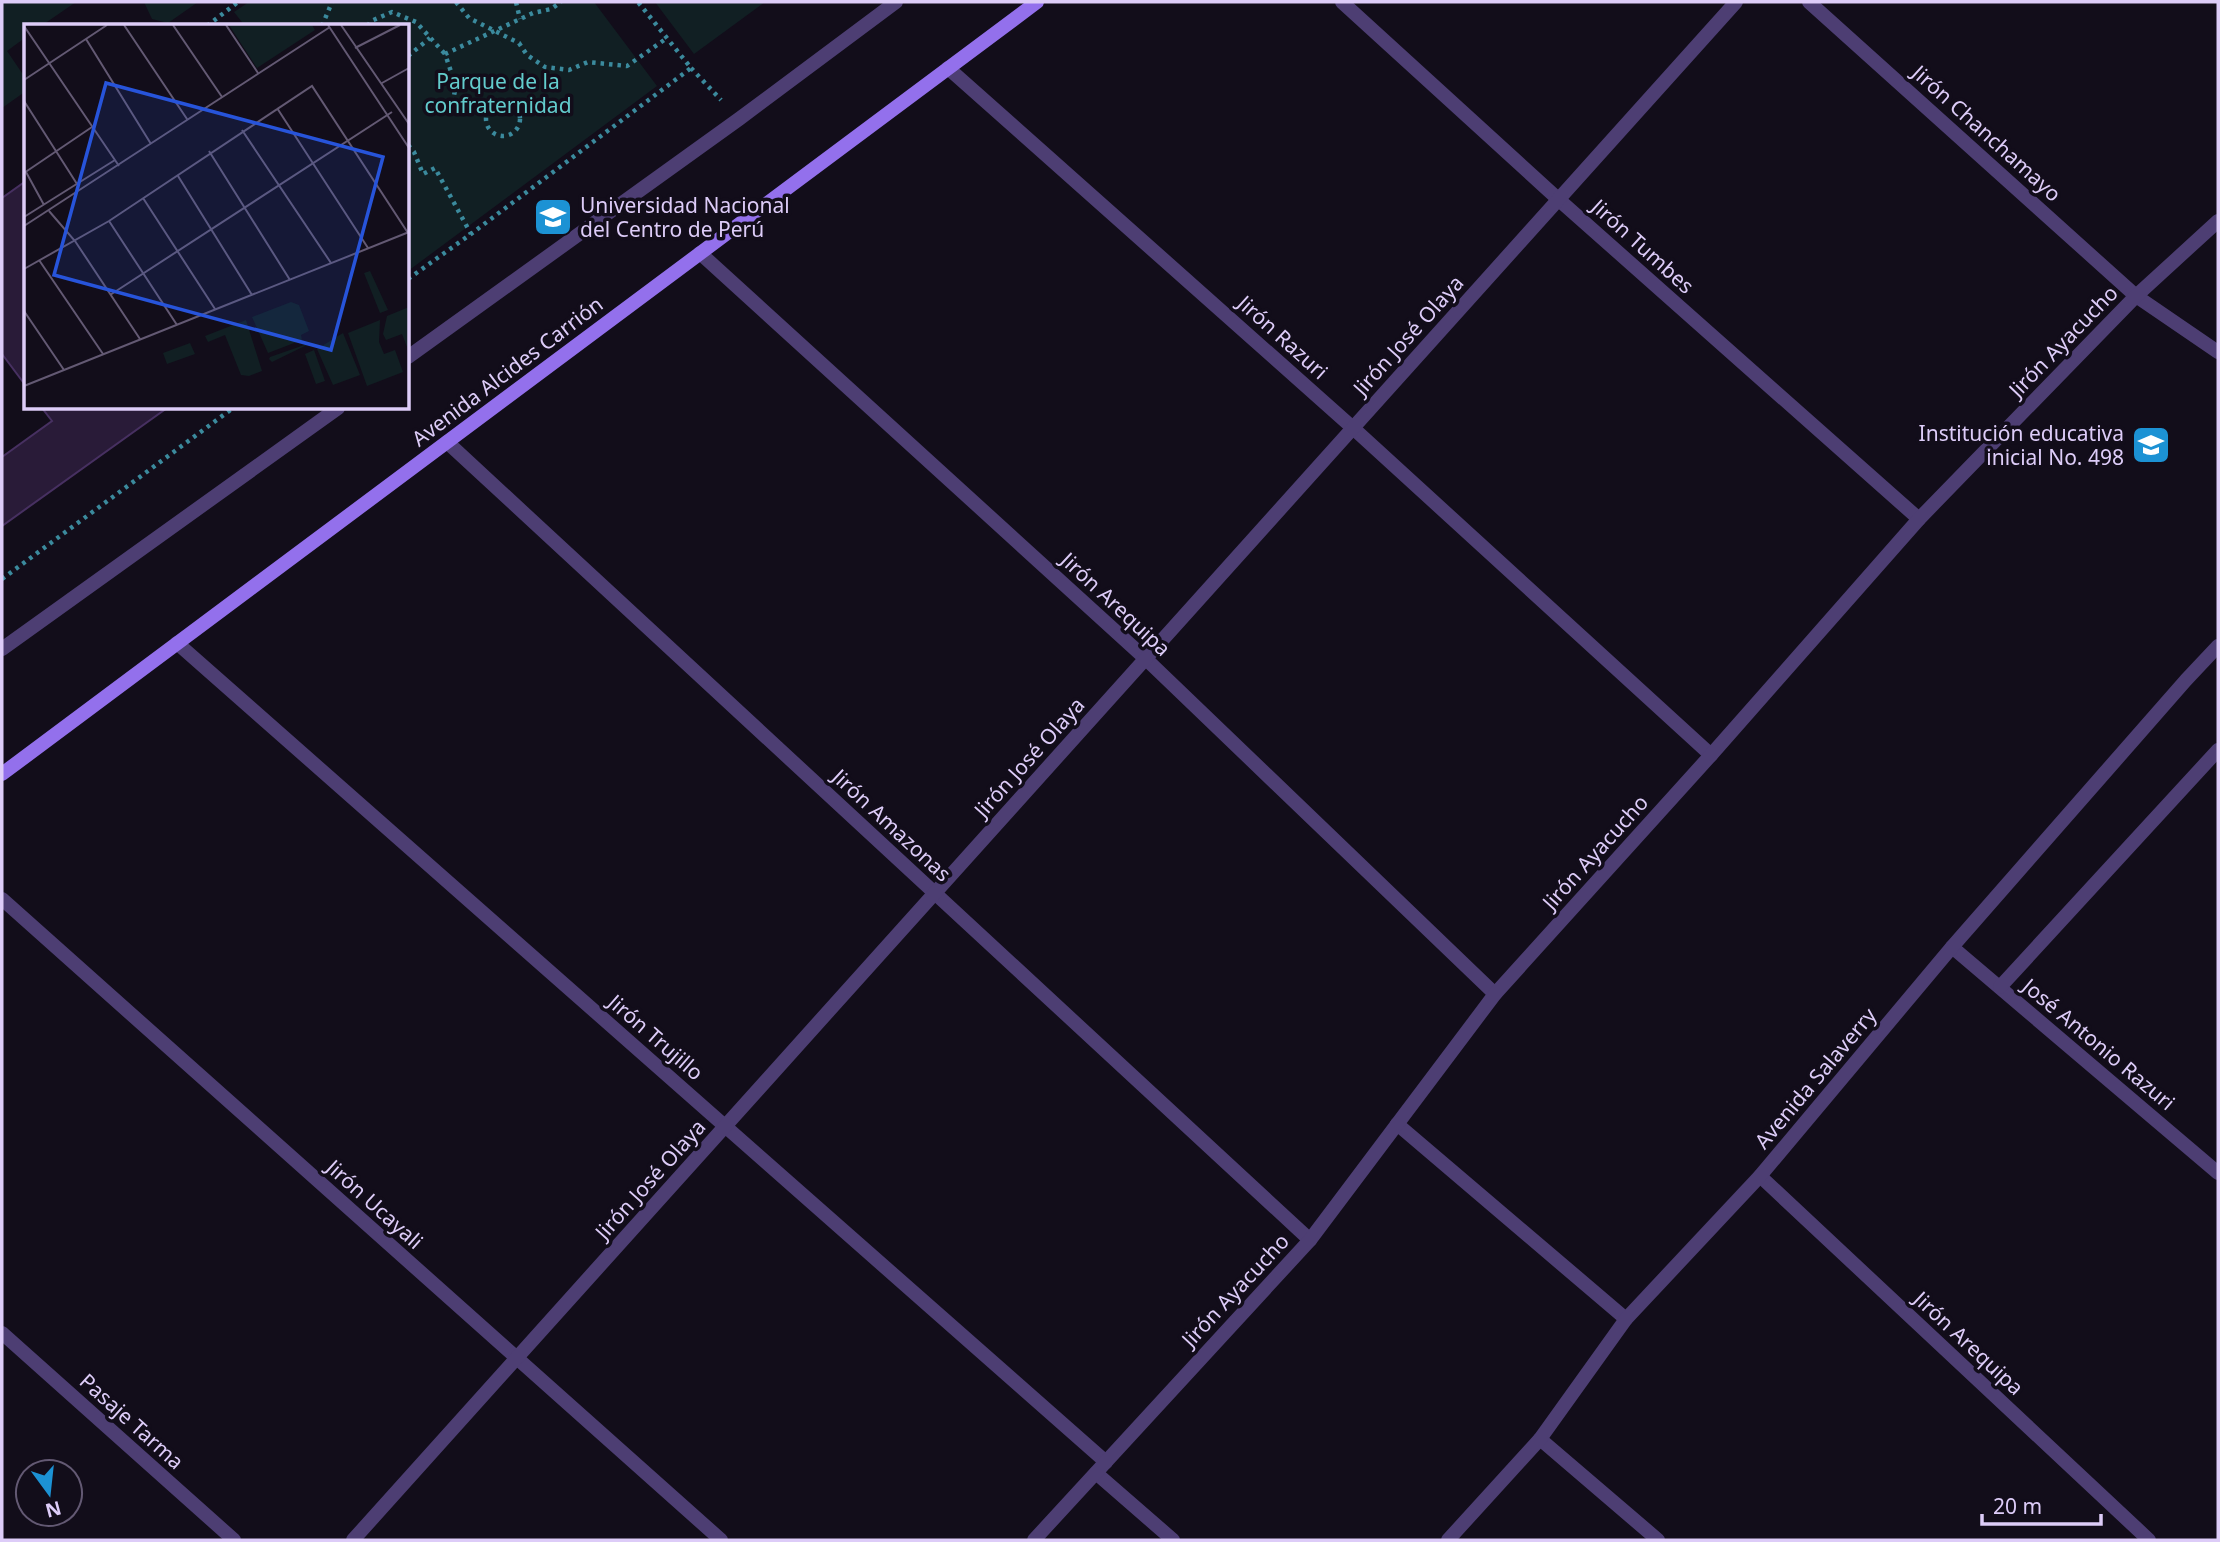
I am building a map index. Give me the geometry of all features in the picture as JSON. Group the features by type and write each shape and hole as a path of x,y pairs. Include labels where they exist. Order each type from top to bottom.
{"street":[{"path":"410,356 897,2"},
{"name":"Avenida Alcides Carrión","path":"2,774 1037,2"},
{"name":"Jirón Tumbes","path":"1342,2 1558,199 1919,519"},
{"name":"Jirón José Olaya","path":"353,1540 1736,2"},
{"name":"Jirón Chanchamayo","path":"1809,2 2136,296 2218,352"},
{"name":"Jirón Razuri","path":"948,68 1353,428 1711,755"},
{"name":"Jirón Ayacucho","path":"1034,1540 1310,1240 1495,994 1919,519 2136,296 2218,221"},
{"name":"Jirón Arequipa","path":"700,253 1146,659 1495,994"},
{"path":"2,649 335,410"},
{"name":"Jirón Amazonas","path":"447,442 1310,1240"},
{"name":"Jirón Trujillo","path":"177,643 1107,1462"},
{"name":"Avenida Salaverry","path":"1448,1540 1540,1439 1626,1319 1760,1176 1952,947 2218,646"},
{"path":"2000,986 2218,750"},
{"name":"Jirón Ucayali","path":"2,899 721,1540"},
{"name":"José Antonio Razuri","path":"1952,947 2218,1173"},
{"path":"1397,1124 1626,1319"},
{"name":"Jirón Arequipa","path":"1760,1176 2149,1540"},
{"name":"Pasaje Tarma","path":"2,1333 234,1540"},
{"path":"1540,1439 1658,1540"},
{"path":"1096,1473 1173,1540"}],"path":[{"path":"209,24 238,2"},
{"path":"323,24 332,2"},
{"path":"456,2 470,18 519,43 527,55 545,67 555,69 569,69 588,62 627,66 667,38"},
{"path":"516,2 520,19"},
{"path":"445,54 533,13 551,9 561,2"},
{"path":"638,2 691,68 739,119"},
{"path":"369,24 392,12 416,22 445,54 456,86 453,100 488,112"},
{"path":"410,54 430,38"},
{"path":"410,278 691,68"},
{"path":"495,104 512,104 519,112 517,128 508,135 498,135 489,128 488,112 495,104"},
{"path":"410,147 423,174 435,168 471,234"},
{"path":"2,579 230,410"}],"green space":[{"path":"2,2 76,2 44,24 24,24 24,38 7,51 24,76 24,92 2,108"},
{"path":"144,2 198,2 168,23 152,19"},
{"name":"Parque de la confraternidad","path":"249,2 594,2 657,86 410,270 410,24 243,24 234,12"},
{"path":"655,2 765,2 694,54"}],"building":[{"path":"24,182 24,383 2,354 2,198"},
{"path":"44,410 164,410 2,526 2,457 52,421"}],"place":[{"name":"Universidad Nacional del Centro de Perú","path":"553,217"},
{"name":"Institución educativa inicial No. 498","path":"2151,445"}]}
